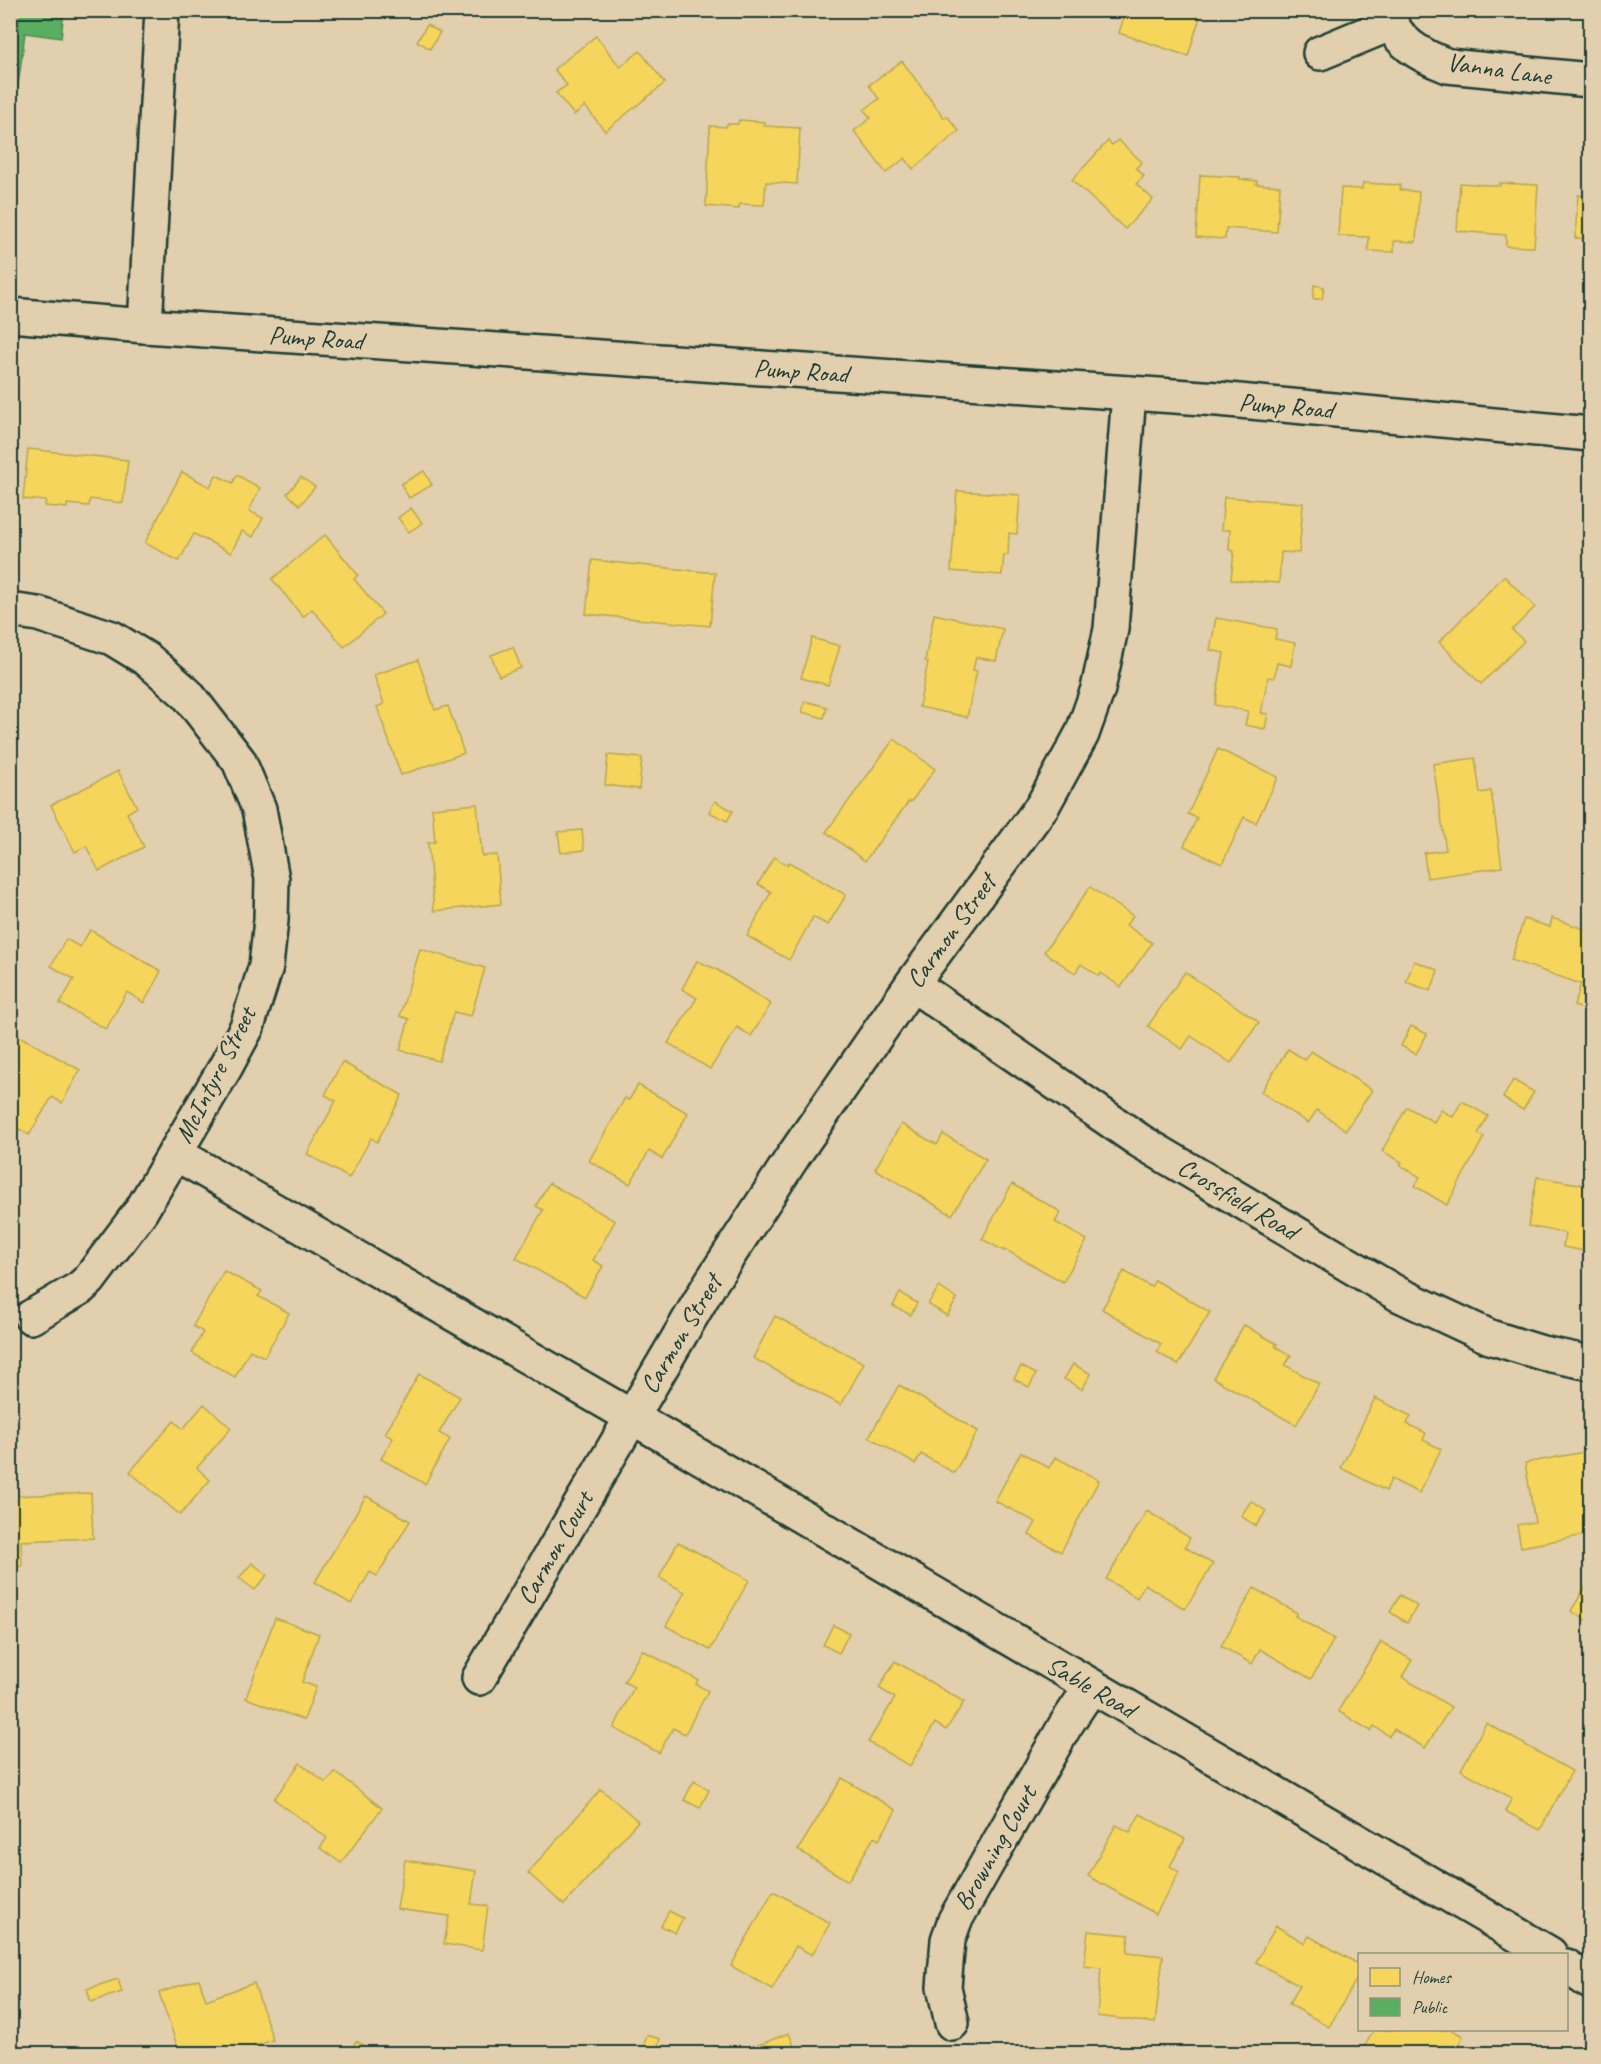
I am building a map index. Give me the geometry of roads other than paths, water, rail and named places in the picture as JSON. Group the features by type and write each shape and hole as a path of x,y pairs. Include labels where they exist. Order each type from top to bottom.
{"street":[{"path":"145,326 162,10"},
{"name":"Vanna Lane","path":"1320,53 1388,17 1398,36 1427,58 1448,66 1590,80"},
{"name":"Pump Road","path":"10,315 1129,393 1590,434"},
{"name":"Carmon Street","path":"632,1417 710,1284 781,1175 912,984 1043,805 1082,734 1098,689 1111,629 1129,393"},
{"name":"McIntyre Street","path":"10,610 38,614 112,638 148,660 187,694 238,761 259,809 272,879 272,920 266,966 247,1026 175,1153 632,1417"},
{"name":"Crossfield Road","path":"912,984 1140,1141 1398,1294 1490,1337 1542,1353 1590,1363"},
{"path":"32,1317 80,1288 89,1280 141,1211 175,1153"},
{"name":"Carmon Court","path":"479,1678 632,1417"},
{"name":"Sable Road","path":"632,1417 1548,1953"},
{"name":"Browning Court","path":"952,2023 944,1988 948,1940 955,1920 1065,1726 1091,1687"},
{"path":"1568,1966 1590,1982"}]}
